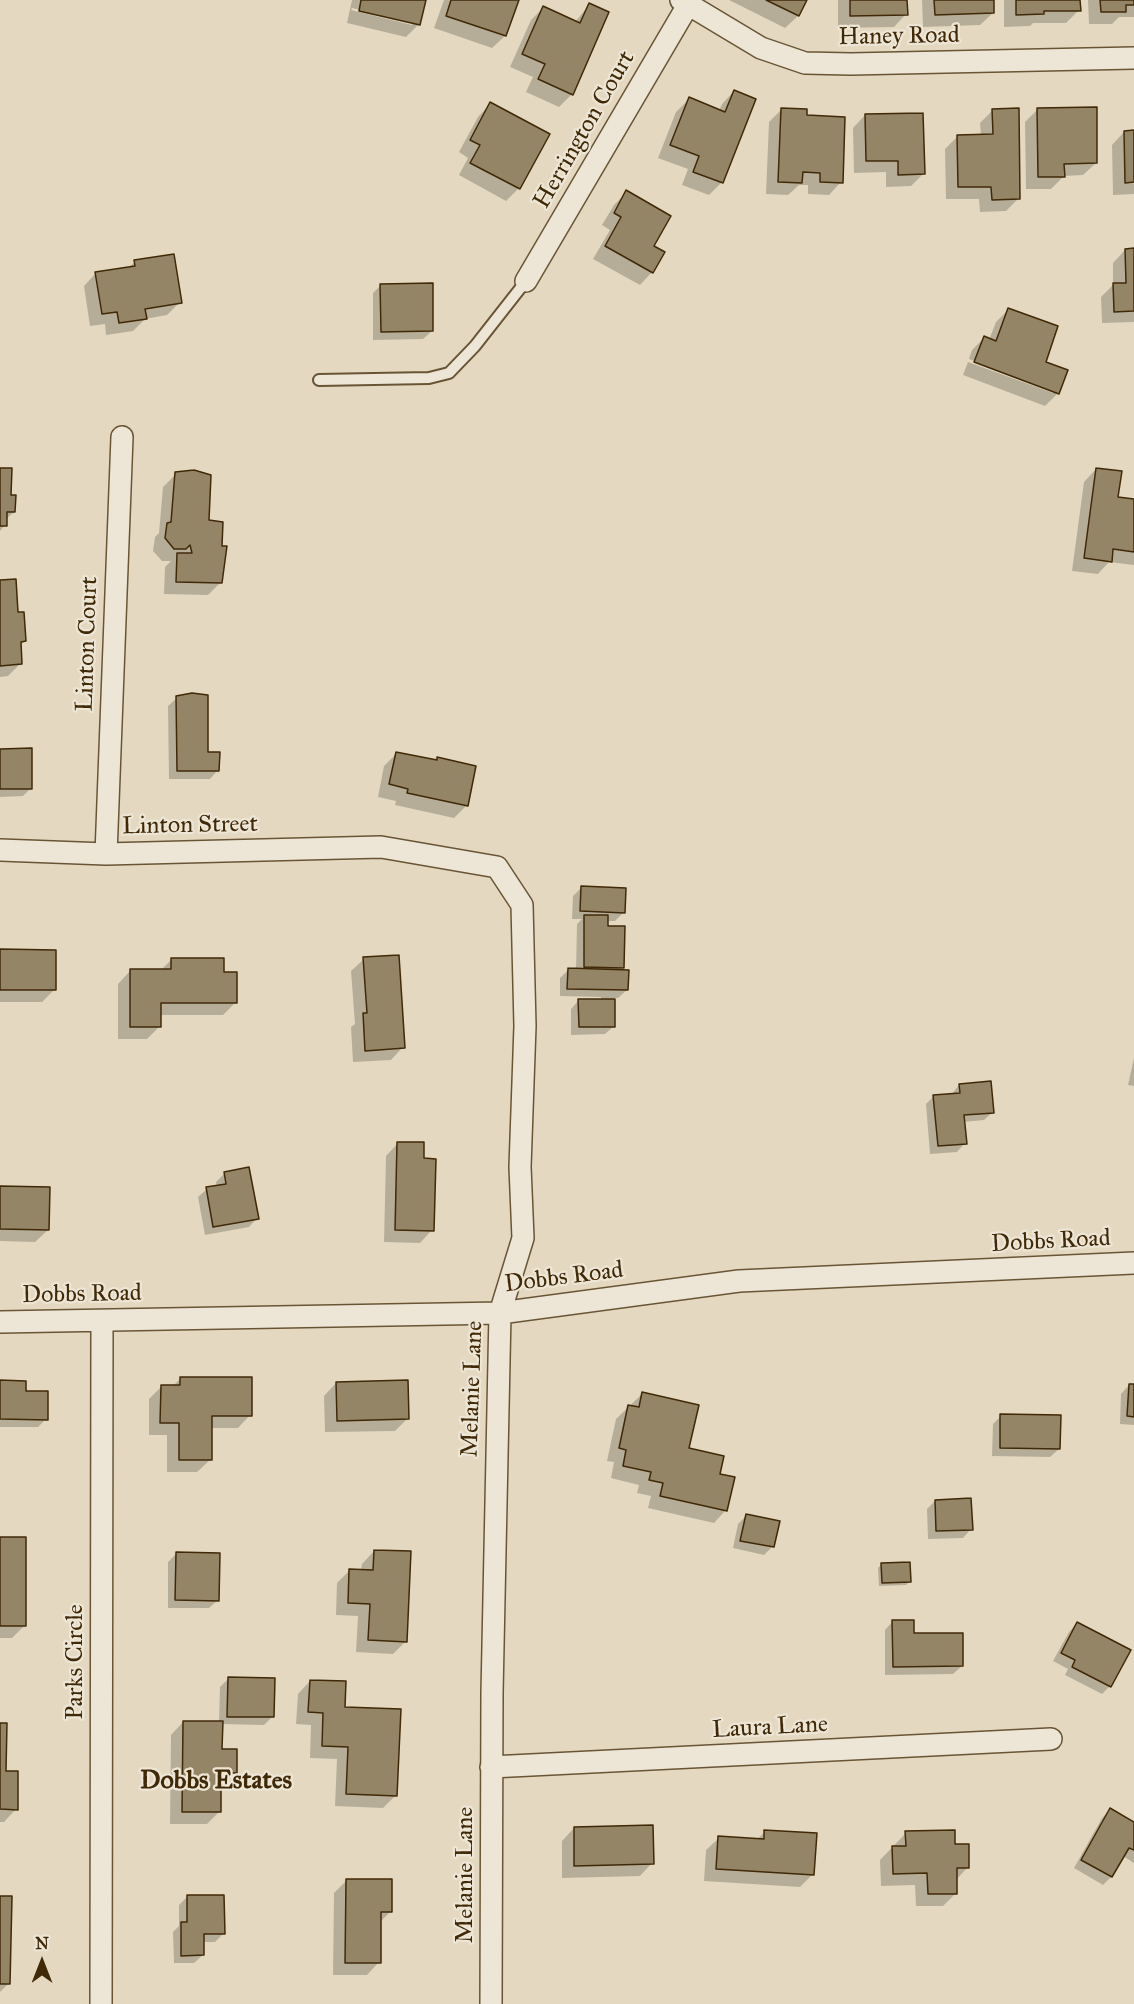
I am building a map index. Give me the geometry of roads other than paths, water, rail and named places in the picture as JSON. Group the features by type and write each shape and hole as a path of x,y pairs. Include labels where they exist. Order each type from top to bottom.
{"street":[{"name":"Haney Road","path":"684,2 761,48 806,63 1134,58"},
{"name":"Herrington Court","path":"526,281 684,2"},
{"name":"Linton Court","path":"106,854 122,437"},
{"name":"Linton Street","path":"0,850 106,854 381,847"},
{"name":"Melanie Lane","path":"381,847 497,867 522,905 525,1026 520,1167 523,1238 500,1312 492,1767 491,2004"},
{"name":"Dobbs Road","path":"0,1322 500,1312 739,1281 1134,1263"},
{"name":"Parks Circle","path":"101,2004 102,1321"},
{"name":"Laura Lane","path":"492,1767 1051,1740"}],"lane":[{"path":"319,380 429,378 449,373 476,346 526,281"}],"district":[{"name":"Dobbs Estates","path":"216,1782"}]}
